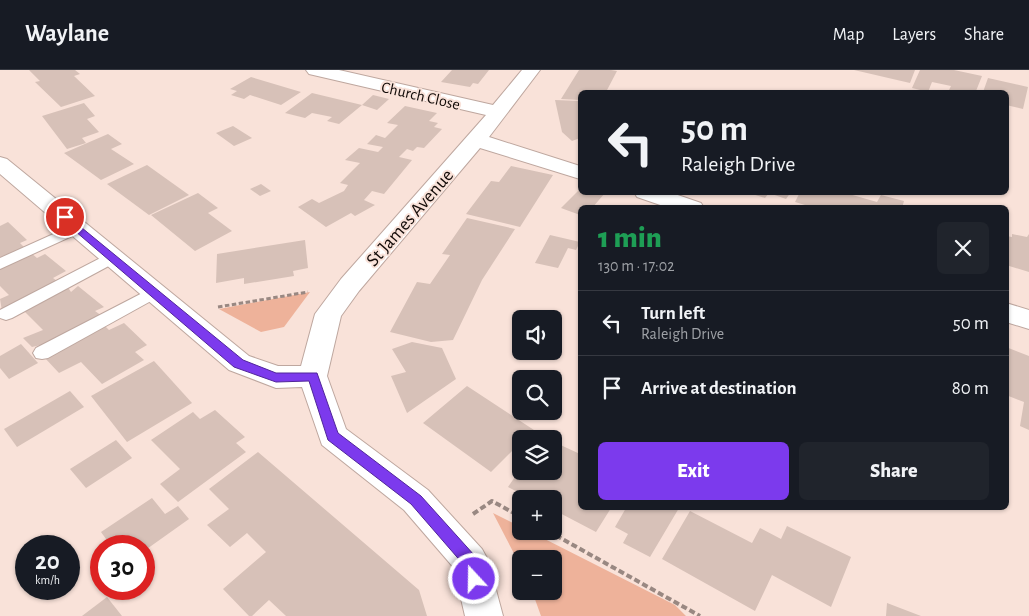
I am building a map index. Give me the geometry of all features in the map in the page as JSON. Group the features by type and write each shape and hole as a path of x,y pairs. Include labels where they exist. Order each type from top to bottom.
{"street":[{"name":"Church Close","path":"316,70 498,112"},
{"name":"St James Avenue","path":"313,376 328,314 350,285 476,140 531,70"},
{"path":"476,140 578,171"},
{"path":"0,163 239,364 276,377 313,376 333,436 416,500 470,560 484,616"},
{"path":"653,195 684,205"},
{"path":"1009,313 1029,320"}],"lane":[{"path":"0,264 78,228"},
{"path":"6,314 112,258"},
{"path":"42,353 154,292"}],"path":[{"path":"178,313 350,285"},
{"path":"445,532 492,501 512,512"},
{"path":"562,539 700,616"}],"shaded area":[{"path":"310,292 284,327 261,332 219,309"},
{"path":"493,513 512,522 512,540 547,540 675,605 686,616 541,616 535,600 562,600 562,550 512,550"}],"building":[{"path":"29,70 75,70 80,74 74,76 95,96 61,107 35,82 40,81"},
{"path":"452,70 489,70 478,84 473,83 470,87 441,82"},
{"path":"579,70 617,71 607,90 578,90 578,100 561,99"},
{"path":"854,70 915,70 910,83"},
{"path":"920,70 954,70 982,76 976,90 949,90 951,86 932,82 929,90 912,88"},
{"path":"251,77 301,92 281,105 250,95 244,99 231,95 237,91 230,89"},
{"path":"988,78 1028,87 1023,109 1009,106 1009,90 984,90"},
{"path":"312,93 362,105 339,124 327,121 332,117 312,113 305,118 285,113"},
{"path":"373,95 389,99 377,110 362,105"},
{"path":"555,100 578,101 578,139 572,141 562,132"},
{"path":"84,103 95,116 87,119 99,132 82,138 86,143 67,149 42,116"},
{"path":"405,106 437,113 429,121 438,123 434,127 442,129 424,148 417,147 413,151 407,149 399,157 412,160 384,194 372,191 364,200 375,205 355,216 351,213 326,227 298,207 312,199 319,203 344,191 348,185 340,183 360,163 345,160 359,148 378,152 383,147 367,144 376,135 385,138 398,125 387,123"},
{"path":"233,126 252,138 234,146 216,133"},
{"path":"108,134 122,144 111,149 134,164 101,180 64,153"},
{"path":"147,165 189,195 149,215 107,184"},
{"path":"511,166 553,175 520,227 466,214 491,181 499,182"},
{"path":"261,184 271,191 260,196 250,189"},
{"path":"578,191 578,195 603,195 595,205 578,205 578,214 561,208"},
{"path":"198,193 218,208 208,213 232,231 195,251 151,215"},
{"path":"755,195 767,195 765,198"},
{"path":"775,195 789,195 786,199"},
{"path":"798,195 852,195 877,202 881,195 904,201 903,205 805,205 795,202"},
{"path":"467,218 515,229 482,280 453,340 431,342 390,332 417,282 430,284 450,255 442,254"},
{"path":"8,222 27,240 20,243 25,248 0,260 0,226"},
{"path":"1012,234 1027,237 1029,234 1029,272 1009,266 1009,236 1012,237"},
{"path":"550,235 578,242 576,250 568,248 558,268 535,263"},
{"path":"305,240 308,268 293,271 294,276 244,284 244,278 216,283 217,254"},
{"path":"31,253 37,258 45,254 66,271 53,278 57,281 2,311 0,299 9,295 0,286 0,269"},
{"path":"67,286 71,292 78,286 104,307 95,311 102,316 54,342 32,347 23,338 43,330 22,309"},
{"path":"124,323 147,345 135,352 144,360 102,384 81,362 59,373 44,357 104,325 109,330"},
{"path":"412,342 442,348 456,379 407,413 391,376 406,372 392,349"},
{"path":"21,344 38,363 9,379 0,368 0,356"},
{"path":"1009,348 1029,356 1029,430 1020,426 1024,402 1009,396"},
{"path":"154,361 192,403 127,442 91,396"},
{"path":"467,386 512,416 512,420 519,420 534,430 512,430 512,451 491,472 423,423"},
{"path":"70,391 84,407 17,447 4,429"},
{"path":"215,410 245,437 236,443 246,452 178,502 160,484 180,469 151,440 193,412 200,419"},
{"path":"116,440 132,458 86,488 70,469"},
{"path":"562,446 578,453 578,510 610,510 596,532 562,514 562,490 514,490 508,487 513,480 562,480"},
{"path":"258,452 419,590 427,616 286,616 269,600 252,616 249,616 223,589 266,552 247,533 230,547 207,525 229,509 209,489"},
{"path":"152,498 165,514 178,506 189,519 155,543 155,535 103,535 101,532"},
{"path":"625,510 678,510 650,557 623,543 628,534 615,527"},
{"path":"690,511 752,543 760,528 781,539 787,526 851,557 831,607 772,575 755,611 662,559"},
{"path":"103,600 109,600 122,616 82,616"},
{"path":"887,603 921,616 886,616"}],"route":[{"path":"65,217 239,364 276,377 313,376 333,436 416,500 470,560 474,579"}]}
